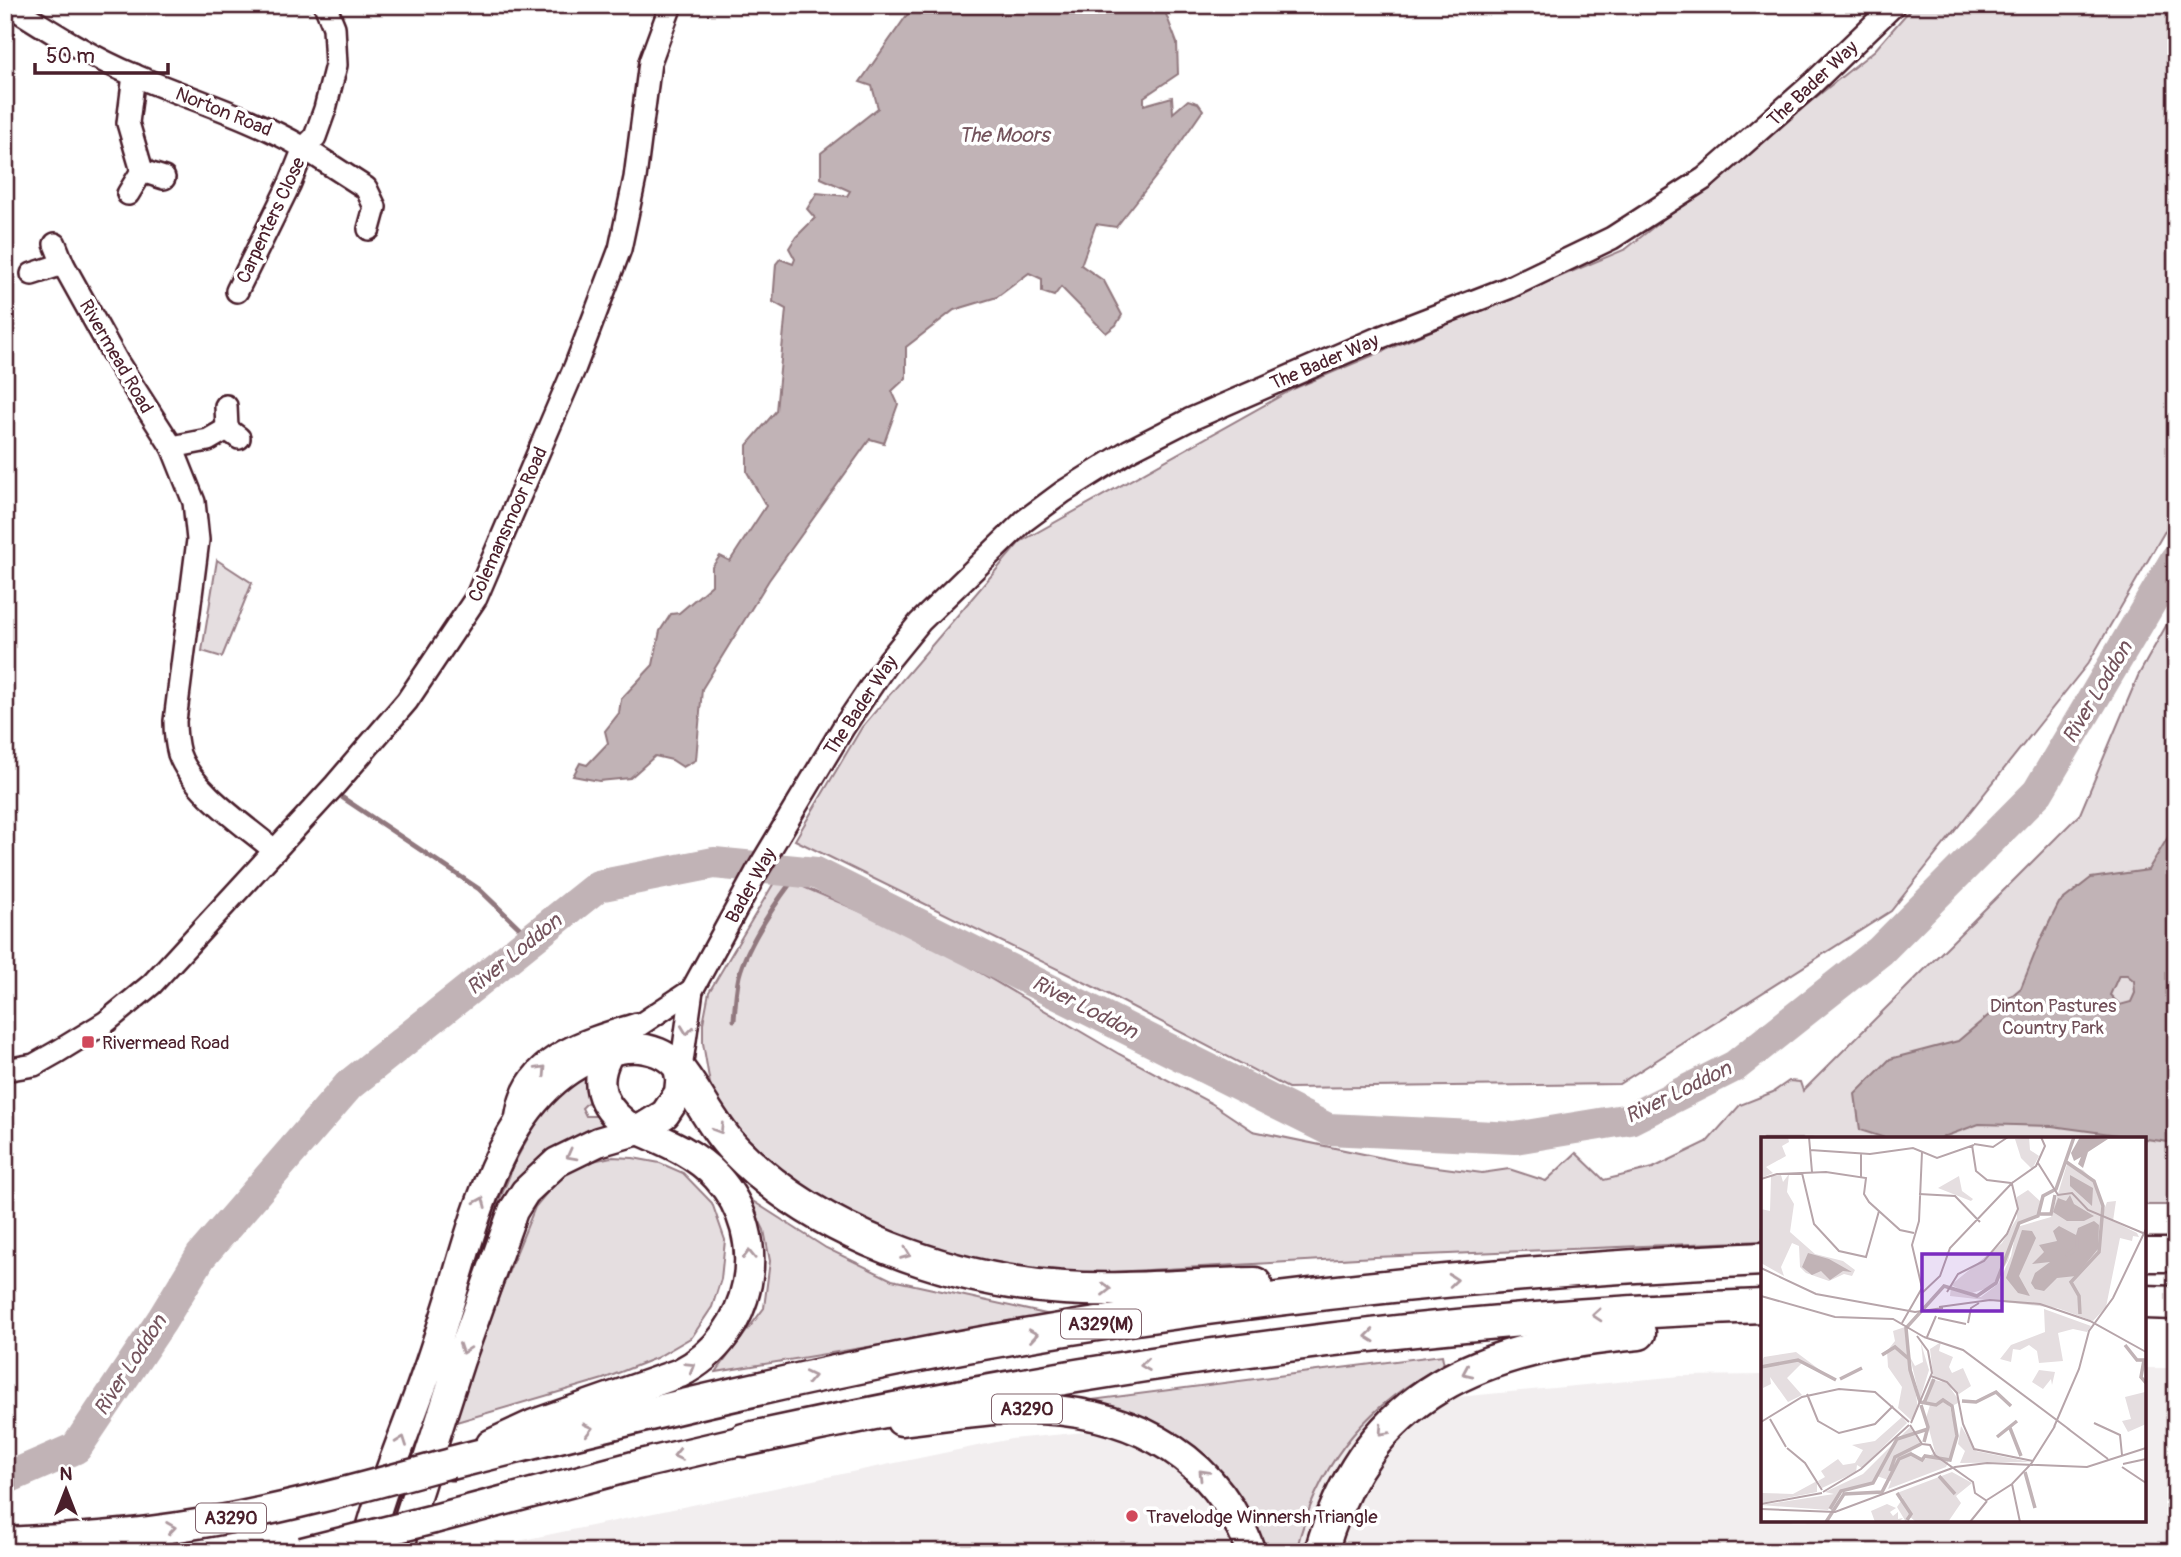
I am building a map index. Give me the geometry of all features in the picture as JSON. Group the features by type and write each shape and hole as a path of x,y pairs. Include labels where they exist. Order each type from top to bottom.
{"highway":[{"name":"A329(M)","path":"681,1071 727,1141 777,1186 850,1230 911,1256 941,1265 1002,1281 1066,1289 1281,1283 1404,1284"},
{"path":"2146,1255 2176,1255"},
{"name":"A329(M)","path":"451,1463 654,1412 925,1354 1207,1308 1404,1284 1620,1266 1761,1259"},
{"path":"2146,1302 2176,1303"},
{"name":"A329(M)","path":"744,1440 868,1413 1061,1378 1292,1345 1533,1320 1761,1306"},
{"path":"1321,1552 1347,1483 1372,1444 1411,1405 1452,1379 1510,1356 1569,1341 1761,1320"}],"main road":[{"path":"365,1552 446,1313 467,1238 513,1130 561,1074 587,1059 610,1052 629,1048 652,1049 681,1071 678,1093 670,1109 655,1123 597,1142 557,1163 525,1192 513,1211 431,1446 398,1552"},
{"path":"610,1052 601,1071 603,1097 613,1114 637,1130"},
{"name":"A3290","path":"5,1542 89,1537 195,1525 309,1500 451,1463 534,1424 694,1366 709,1353 735,1321 745,1296 750,1264 747,1233 736,1202 716,1176 690,1154 637,1130"},
{"name":"A3290","path":"302,1552 744,1440 1010,1409 1046,1409 1099,1418 1147,1433 1190,1461 1203,1473 1239,1524 1251,1552"}],"street":[{"name":"Norton Road","path":"9,5 61,38 134,75 273,130 304,148 366,188 374,207 369,229"},
{"path":"304,148 315,137 326,109 336,65 334,27 325,5"},
{"name":"Colemansmoor Road","path":"5,1070 34,1065 57,1052 106,1022 152,984 335,785 407,701 476,598 575,367 620,249 635,178 650,62 671,5"},
{"name":"The Bader Way","path":"810,782 889,660 920,622 1024,521 1063,492 1130,450 1202,415 1376,339 1508,288 1612,238 1705,178 1812,85 1894,5"},
{"path":"128,194 142,170 128,123 134,75"},
{"name":"Carpenters Close","path":"237,291 290,183 304,148"},
{"path":"142,170 164,178"},
{"name":"Rivermead Road","path":"32,274 59,254 118,363 172,447 194,502 198,540 175,721 178,748 198,784 275,851"},
{"path":"172,447 233,433 226,407"},
{"name":"Bader Way","path":"681,1071 692,990 810,782"},
{"name":"Bader Way","path":"610,1052 637,1024 692,990"},
{"path":"513,1130 521,1096 550,1060 582,1042 637,1024"}],"shaded area":[{"path":"2146,1368 2176,1368 2176,1552 494,1552 494,1546 1011,1439 1681,1376 1761,1375 1761,1522 2146,1522"}],"green space":[{"path":"1914,5 2176,5 2176,512 2089,662 1891,911 1619,1084 1288,1088 1100,990 795,840 862,727 1020,542 1293,389 1626,249 1875,50"},
{"path":"217,560 252,583 222,657 202,651"},
{"name":"Dinton Pastures Country Park","path":"2176,608 2176,1205 2146,1205 2146,1137 1761,1137 1761,1241 1375,1257 1095,1273 1009,1269 868,1230 754,1159 717,1104 710,1084 703,1043 703,1023 709,992 778,876 871,916 962,962 1119,1054 1211,1103 1253,1131 1407,1163 1482,1173 1509,1169 1546,1181 1576,1153 1604,1180 1653,1168 1707,1142 1740,1105 1773,1092 1789,1081 1800,1082 1803,1091 2080,814 2138,676"},
{"path":"590,1073 592,1098 582,1108 586,1116 599,1116 608,1129 495,1222 419,1441 384,1552 373,1552 482,1241 517,1158 543,1110 558,1093"},
{"path":"611,1157 660,1163 683,1173 712,1203 725,1240 721,1279 712,1307 692,1337 656,1358 603,1379 453,1423 498,1298 535,1207 560,1177 584,1163"},
{"path":"748,1198 826,1248 892,1280 1055,1316 716,1372 764,1308 770,1261 764,1230"},
{"path":"1442,1355 1444,1365 1390,1399 1348,1441 1316,1492 1296,1552 1260,1552 1237,1499 1068,1403"}],"water":[{"name":"The Moors","path":"914,5 1159,5 1164,9 1177,43 1178,74 1144,97 1144,105 1172,97 1173,113 1188,100 1198,103 1203,110 1165,165 1116,227 1096,224 1081,265 1104,281 1122,315 1116,325 1106,333 1061,287 1054,296 1042,292 1042,279 1029,273 997,297 954,310 906,347 906,378 892,391 898,404 884,443 870,439 769,580 702,689 696,760 683,767 672,760 655,756 630,778 599,781 573,776 580,763 587,765 608,743 605,731 619,713 621,699 653,665 660,631 671,614 679,613 712,585 712,567 720,556 730,561 766,506 747,472 747,445 776,411 786,309 773,302 776,264 780,259 793,264 795,259 789,248 815,218 807,209 817,193 847,196 850,191 821,178 821,153 878,108 872,86 860,82"},
{"path":"2176,824 2176,1143 2052,1126 1979,1124 1943,1137 1882,1137 1860,1130 1855,1094 1890,1059 1958,1041 2021,988 2059,903 2091,878 2148,870","holes":["2119,975 2127,975 2134,981 2135,993 2131,1002 2120,1005 2110,995"]}],"waterway":[{"name":"River Loddon","path":"5,1479 76,1448 162,1320 201,1256 349,1085 598,886 714,863 816,873 1328,1129 1515,1138 1630,1119 1735,1066 1880,951 2038,792 2176,559"},
{"path":"343,798 479,889 531,939"},
{"path":"734,1020 736,992 743,963 756,936 800,871"}],"place":[{"name":"Rivermead Road","path":"88,1042"},
{"name":"Travelodge Winnersh Triangle","path":"1132,1516"}]}
